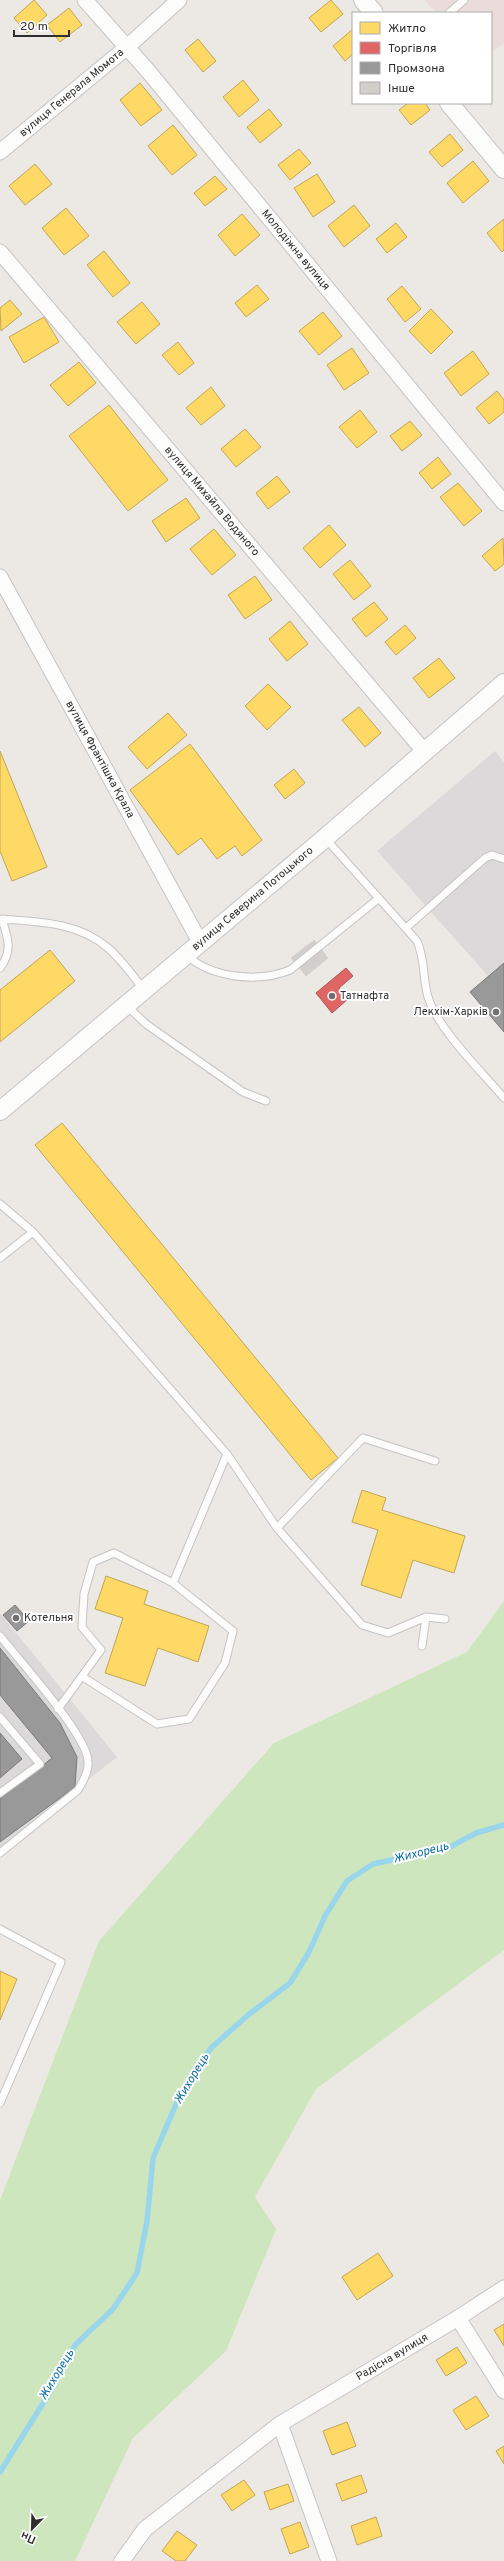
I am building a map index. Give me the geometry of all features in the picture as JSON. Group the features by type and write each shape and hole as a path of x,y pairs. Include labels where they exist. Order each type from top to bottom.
{"street":[{"name":"Молодіжна вулиця","path":"84,0 148,71 504,503"},
{"name":"вулиця Генерала Момота","path":"0,152 126,48 179,0"},
{"path":"363,0 373,12"},
{"path":"450,104 504,169"},
{"name":"вулиця Михайла Водяного","path":"0,252 424,751"},
{"name":"вулиця Франтішка Крала","path":"0,577 200,942"},
{"name":"вулиця Северина Потоцького","path":"0,1111 325,838 504,683"},
{"name":"Радісна вулиця","path":"122,2561 145,2529 280,2424 458,2318 504,2288"},
{"path":"458,2318 504,2391"},
{"path":"280,2424 329,2561"}],"lane":[{"path":"450,12 464,0"},
{"path":"325,838 416,941 423,955 428,999 436,1016 504,1098"},
{"path":"406,928 485,858 492,855 504,859"},
{"path":"185,955 197,965 230,975 257,977 280,974 290,970 378,899"},
{"path":"0,968 7,957 10,944 1,916 68,926 88,935 117,957 144,990"},
{"path":"126,1005 146,1024 243,1092 266,1101"},
{"path":"0,1204 33,1232 227,1454 277,1528 362,1625 388,1633 426,1617 445,1619"},
{"path":"0,1258 33,1232"},
{"path":"277,1528 363,1438 435,1461"},
{"path":"173,1583 227,1454"},
{"path":"58,1709 83,1677 101,1650 82,1627 84,1594 93,1562 114,1553 173,1583 233,1631 225,1663 188,1719 157,1724 83,1677"},
{"path":"422,1646 426,1617"},
{"path":"0,1636 78,1735 88,1761 84,1779 78,1790 67,1801 0,1853"},
{"path":"0,1717 40,1764 0,1794"},
{"path":"0,1929 61,1962 0,2103"}],"shaded area":[{"path":"425,0 504,0 504,43 492,52 492,12 435,12"},
{"path":"495,751 504,762 504,1032 470,992 488,976 377,851"},
{"path":"0,1613 117,1757 0,1849"}],"green space":[{"path":"504,1601 504,1950 316,2089 255,2197 276,2229 226,2351 133,2438 75,2561 0,2561 0,2200 99,1941 274,1743 467,1652"}],"building: Житло":[{"path":"34,0 47,15 27,33 14,18"},
{"path":"331,0 343,14 321,32 309,18"},
{"path":"69,8 82,25 60,42 47,25"},
{"path":"352,30 352,55 345,61 333,46"},
{"path":"198,39 216,61 203,72 185,50"},
{"path":"243,80 259,100 239,117 223,97"},
{"path":"140,83 162,110 141,126 120,100"},
{"path":"407,104 426,104 430,110 411,125 399,110"},
{"path":"269,109 282,125 260,143 247,127"},
{"path":"173,125 197,155 172,175 148,146"},
{"path":"450,134 463,150 442,167 429,152"},
{"path":"299,149 311,163 290,180 278,165"},
{"path":"473,161 489,181 463,203 447,183"},
{"path":"35,164 52,184 25,205 9,186"},
{"path":"317,174 335,202 313,217 294,188"},
{"path":"215,176 227,189 205,206 194,193"},
{"path":"354,205 370,226 344,247 328,226"},
{"path":"66,208 89,236 64,255 42,228"},
{"path":"242,214 260,235 235,256 218,235"},
{"path":"504,219 504,250 502,252 487,233"},
{"path":"396,223 407,237 387,253 376,239"},
{"path":"104,251 130,283 113,297 87,265"},
{"path":"257,285 269,299 246,317 235,303"},
{"path":"402,286 421,309 405,322 387,299"},
{"path":"10,300 22,314 1,331 0,308"},
{"path":"142,302 160,324 136,344 117,322"},
{"path":"431,309 453,332 431,354 409,331"},
{"path":"323,312 342,336 319,355 299,331"},
{"path":"44,317 59,342 24,363 9,337"},
{"path":"178,342 194,363 179,375 162,355"},
{"path":"352,348 369,373 344,390 327,365"},
{"path":"473,351 489,374 461,396 444,373"},
{"path":"79,362 96,383 68,406 50,385"},
{"path":"211,387 225,406 201,425 186,408"},
{"path":"497,391 504,400 504,412 489,424 476,408"},
{"path":"109,405 168,480 128,511 69,436"},
{"path":"360,410 377,432 357,448 339,427"},
{"path":"410,421 422,435 402,451 390,436"},
{"path":"245,429 261,447 236,467 221,449"},
{"path":"438,457 451,474 432,489 419,473"},
{"path":"277,476 290,492 268,509 256,493"},
{"path":"458,483 482,511 464,526 440,497"},
{"path":"186,498 200,518 166,542 152,521"},
{"path":"329,525 346,545 320,568 303,548"},
{"path":"214,529 236,555 212,575 190,549"},
{"path":"503,538 504,564 495,571 482,556"},
{"path":"350,560 371,586 354,600 333,574"},
{"path":"255,576 272,600 245,619 228,595"},
{"path":"374,602 388,619 366,637 352,619"},
{"path":"290,621 308,644 287,661 269,639"},
{"path":"405,625 416,638 396,655 385,642"},
{"path":"439,658 455,678 429,698 413,678"},
{"path":"268,684 291,707 267,730 245,706"},
{"path":"359,707 381,733 365,747 342,720"},
{"path":"168,713 187,735 147,769 128,747"},
{"path":"190,744 262,840 242,856 235,846 217,859 201,838 178,855 130,790"},
{"path":"0,751 47,867 12,881 0,851"},
{"path":"294,769 305,783 285,799 274,785"},
{"path":"50,950 75,981 0,1042 0,990"},
{"path":"62,1123 338,1458 311,1480 35,1145"},
{"path":"362,1490 386,1498 382,1510 465,1536 454,1573 413,1560 401,1598 361,1585 378,1530 352,1522"},
{"path":"106,1576 148,1591 144,1604 209,1626 198,1662 158,1648 145,1686 105,1673 123,1618 95,1609"},
{"path":"0,1971 17,1979 0,2020"},
{"path":"378,2253 393,2276 357,2300 342,2277"},
{"path":"504,2324 504,2346 494,2330"},
{"path":"457,2347 467,2363 446,2376 436,2360"},
{"path":"476,2396 489,2416 466,2430 453,2410"},
{"path":"347,2422 356,2446 332,2455 323,2431"},
{"path":"504,2446 504,2464 496,2451"},
{"path":"361,2475 367,2492 342,2501 336,2484"},
{"path":"244,2480 255,2495 232,2511 221,2495"},
{"path":"288,2484 294,2501 270,2510 264,2492"},
{"path":"376,2517 382,2536 357,2545 351,2526"},
{"path":"300,2522 309,2547 290,2554 281,2529"},
{"path":"177,2531 197,2545 185,2561 176,2561 162,2551"}],"building: Торгівля":[{"path":"346,968 353,976 339,988 348,999 332,1013 316,993"}],"building: Промзона":[{"name":"Лекхім-Харків","path":"504,963 504,1032 470,992"},
{"name":"Котельня","path":"15,1605 29,1621 17,1631 3,1615"},
{"path":"0,1648 60,1723 77,1757 75,1787 0,1842 0,1799 52,1758 0,1695"},
{"path":"0,1733 22,1759 0,1778"}],"building: Інше":[{"path":"314,940 328,958 306,976 291,958"}],"waterway":[{"name":"Жихорець","path":"0,2472 52,2389 75,2345 113,2309 137,2273 147,2221 153,2158 180,2095 211,2048 248,2015 290,1983 309,1952 325,1916 347,1881 373,1864 448,1848 476,1833 504,1825"}],"place":[{"name":"Татнафта","path":"332,996"},
{"name":"Лекхім-Харків","path":"496,1012"},
{"name":"Котельня","path":"16,1618"}]}
